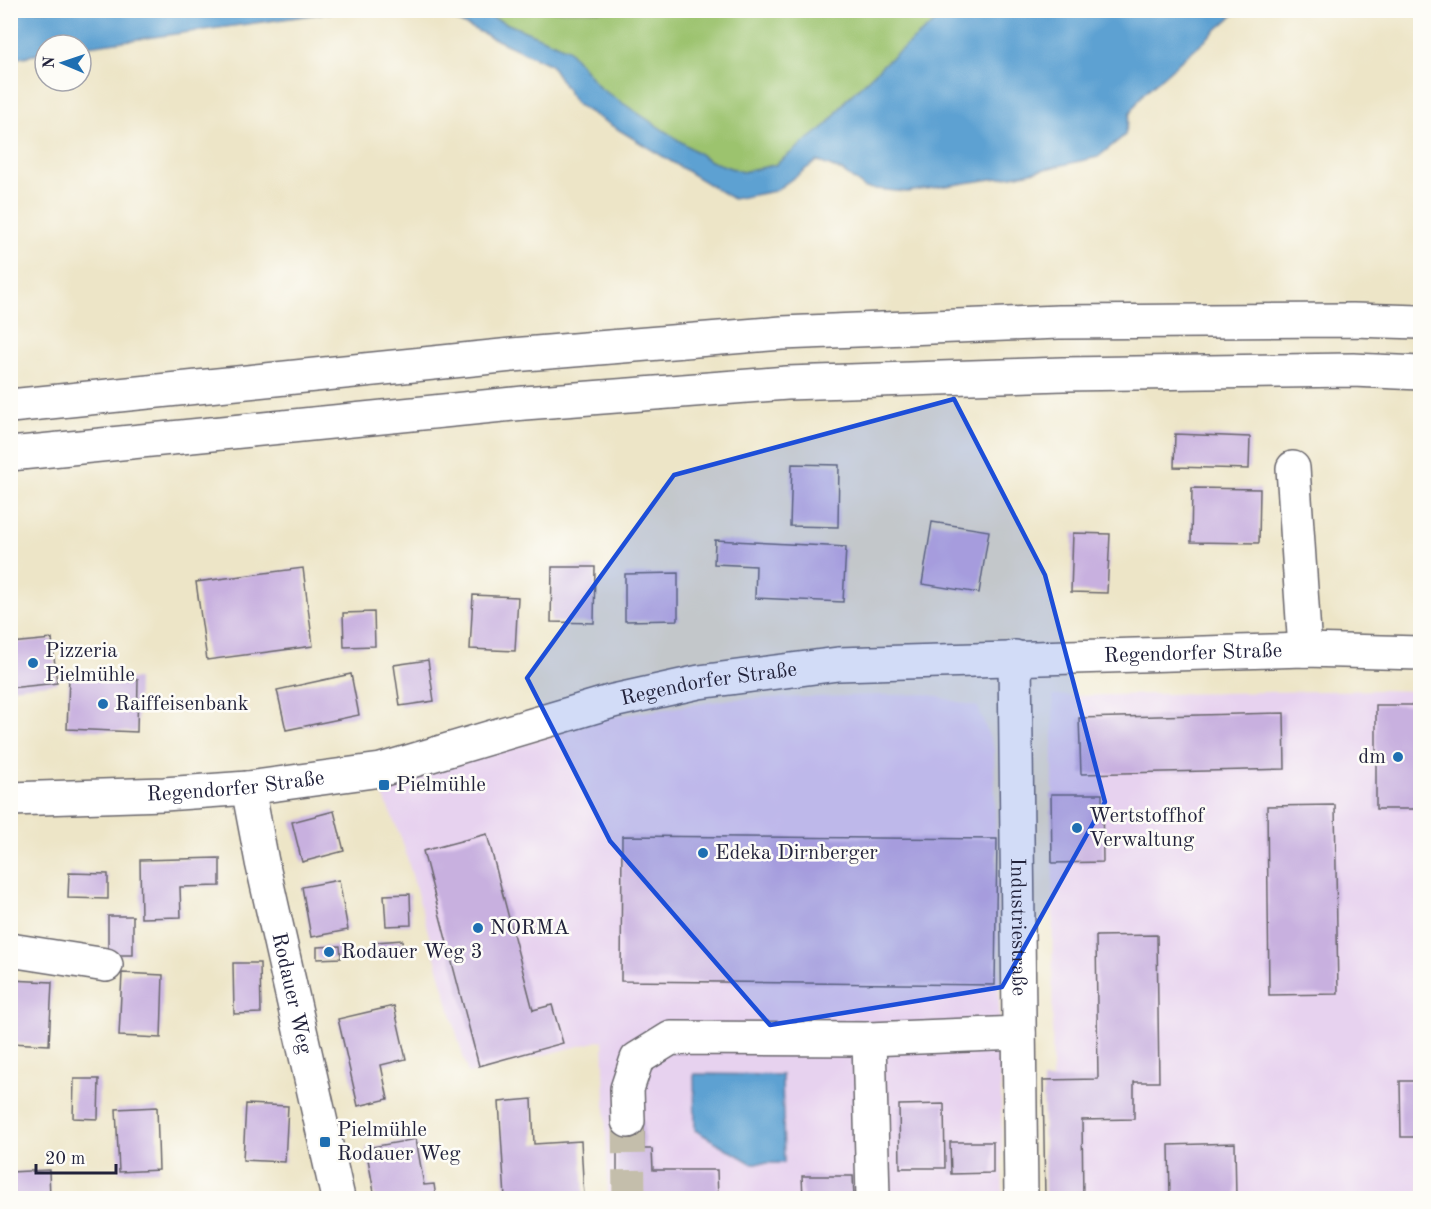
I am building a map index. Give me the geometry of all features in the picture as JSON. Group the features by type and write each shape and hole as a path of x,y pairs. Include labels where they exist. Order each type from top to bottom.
{"main road":[{"path":"10,406 512,355 782,333 1059,322 1353,320 1420,322"},
{"path":"10,454 512,404 786,383 1063,374 1353,370 1420,373"},
{"path":"1293,468 1305,650"},
{"name":"Regendorfer Straße","path":"10,799 152,795 248,788 381,770 613,701 699,682 838,664 1305,650 1420,654"},
{"name":"Industriestraße","path":"1015,657 1021,1198"},
{"name":"Rodauer Weg","path":"248,788 262,862 338,1198"},
{"path":"10,950 106,965"},
{"path":"628,1121 627,1089 637,1059 671,1038 869,1039 1019,1033"},
{"path":"869,1039 873,1198"}],"highlighted area":[{"path":"954,399 1045,575 1105,802 1002,987 770,1025 610,841 527,678 674,475"}],"shaded area":[{"path":"1420,691 1420,1198 1052,1198 1053,696"},
{"path":"928,694 978,707 994,749 1003,1198 608,1198 603,1040 468,1074 402,840 380,788 610,717 732,699"}],"green space":[{"path":"484,11 956,11 939,19 846,100 829,124 775,165 742,172 710,161 599,88 568,49 491,17"}],"water":[{"path":"11,10 341,11 93,45 93,33 33,33 33,55 11,59"},
{"path":"435,11 484,11 491,17 568,49 600,88 710,161 742,172 775,165 828,124 846,100 886,62 939,19 956,11 1238,11 1143,94 1130,113 1125,135 1098,157 1018,175 907,192 865,188 842,171 817,161 775,191 733,199 576,104 551,65"},
{"path":"694,1074 782,1075 784,1163 751,1163 695,1130"}],"building":[{"path":"1175,434 1250,437 1249,469 1174,467"},
{"path":"792,464 839,465 838,527 790,526"},
{"path":"1192,488 1260,489 1259,543 1191,542"},
{"path":"932,522 989,531 979,593 922,584"},
{"path":"1073,533 1110,534 1107,593 1071,592"},
{"path":"715,540 846,547 843,602 755,598 756,566 714,564"},
{"path":"552,567 595,567 594,623 551,622"},
{"path":"303,568 313,646 207,660 196,582"},
{"path":"678,573 678,620 625,621 625,574"},
{"path":"473,595 518,597 515,651 470,649"},
{"path":"374,612 375,646 344,647 343,613"},
{"name":"Pizzeria Pielmühle","path":"52,639 57,683 10,688 10,643"},
{"path":"428,660 434,701 400,706 394,665"},
{"path":"351,674 359,715 286,730 277,690"},
{"name":"Raiffeisenbank","path":"69,677 138,679 137,732 67,729"},
{"name":"dm","path":"1376,705 1420,705 1420,809 1376,809"},
{"path":"1284,713 1285,769 1081,774 1079,718"},
{"name":"Wertstoffhof Verwaltung","path":"1051,794 1102,794 1103,862 1052,863"},
{"path":"1335,805 1338,994 1269,995 1267,806"},
{"path":"334,811 344,851 302,862 292,822"},
{"name":"NORMA","path":"487,834 533,1010 552,1005 563,1043 479,1066 423,851"},
{"path":"622,836 997,839 995,985 621,981"},
{"path":"220,858 220,886 180,887 181,917 141,918 140,860"},
{"path":"69,873 108,874 108,899 68,898"},
{"path":"339,880 348,930 311,937 302,887"},
{"path":"410,894 411,925 386,926 384,895"},
{"path":"108,916 133,916 133,955 108,955"},
{"path":"1157,935 1159,1082 1134,1082 1134,1119 1082,1120 1083,1198 1045,1198 1043,1080 1098,1079 1096,936"},
{"path":"402,940 403,955 377,957 376,942"},
{"name":"Rodauer Weg 3","path":"340,946 341,958 317,959 317,947"},
{"path":"233,963 260,963 261,1013 234,1014"},
{"path":"122,973 163,975 161,1038 119,1036"},
{"path":"10,980 52,982 49,1045 10,1043"},
{"path":"394,1006 406,1059 381,1065 388,1099 358,1106 338,1019"},
{"path":"74,1079 99,1079 98,1119 73,1118"},
{"path":"1400,1081 1420,1081 1420,1137 1401,1137"},
{"path":"532,1099 534,1144 581,1141 584,1198 505,1198 499,1102"},
{"path":"246,1104 288,1106 285,1162 243,1160"},
{"path":"944,1104 945,1168 900,1168 899,1105"},
{"path":"157,1107 159,1170 119,1172 116,1109"},
{"path":"644,1121 644,1149 652,1149 653,1170 717,1170 718,1198 617,1198 617,1122"},
{"path":"416,1139 424,1185 434,1184 436,1198 375,1198 366,1148"},
{"path":"950,1142 993,1142 993,1173 951,1174"},
{"path":"1235,1143 1236,1198 1170,1198 1169,1145"},
{"path":"49,1170 50,1198 10,1198 10,1172"},
{"path":"802,1176 853,1176 854,1198 803,1198"}],"tunnel":[{"path":"628,1121 629,1198"}],"place":[{"name":"Pizzeria Pielmühle","path":"33,663"},
{"name":"Raiffeisenbank","path":"103,704"},
{"name":"dm","path":"1398,757"},
{"name":"Pielmühle","path":"384,785"},
{"name":"Wertstoffhof Verwaltung","path":"1077,828"},
{"name":"Edeka Dirnberger","path":"703,853"},
{"name":"NORMA","path":"478,928"},
{"name":"Rodauer Weg 3","path":"329,952"},
{"name":"Pielmühle Rodauer Weg","path":"325,1142"}]}
